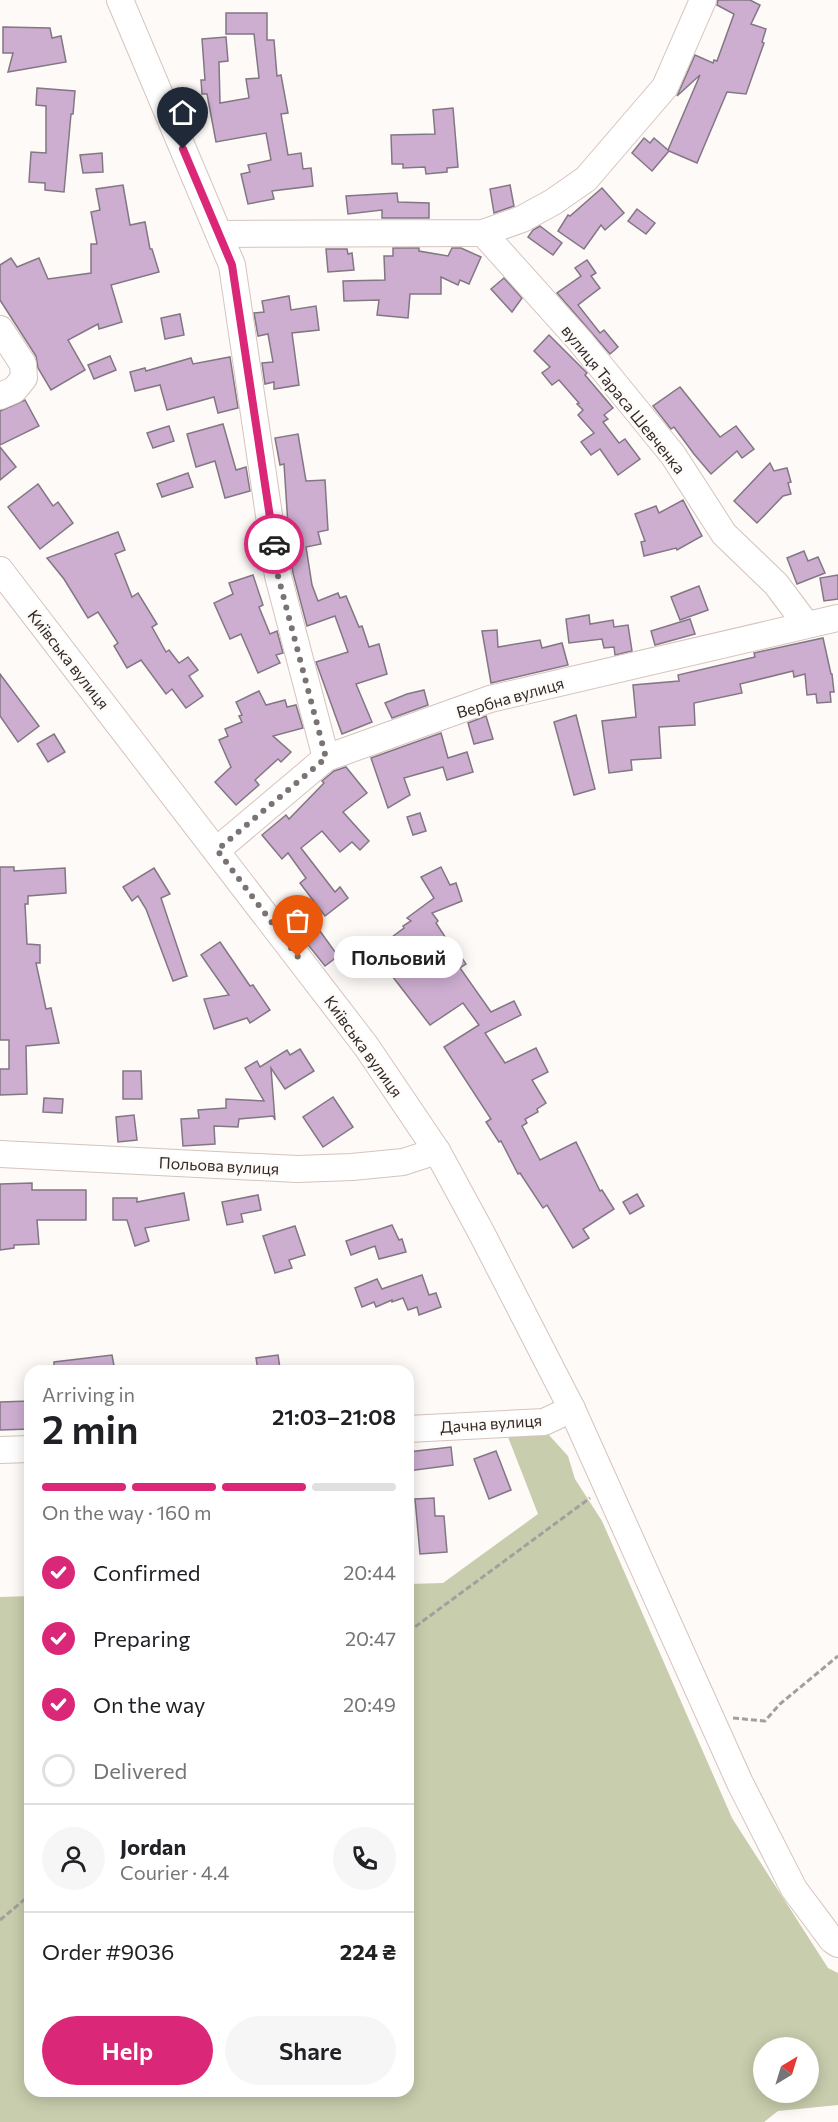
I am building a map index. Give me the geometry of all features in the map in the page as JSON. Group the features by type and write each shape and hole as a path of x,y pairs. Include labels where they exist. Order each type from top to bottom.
{"street":[{"path":"120,0 232,265 278,576 326,758"},
{"path":"219,234 483,232 522,219 553,202 586,179 665,87 703,0"},
{"name":"вулиця Тараса Шевченка","path":"483,232 594,358 673,455 724,534 776,584 806,624"},
{"path":"0,329 23,364 24,378 14,390 0,396"},
{"name":"Київська вулиця","path":"0,570 366,1046 437,1151 572,1409 740,1783 794,1889 835,1942"},
{"name":"Вербна вулиця","path":"217,850 326,758 490,699 838,618"},
{"name":"Польова вулиця","path":"0,1154 297,1169 403,1162 437,1151"},
{"name":"Дачна вулиця","path":"414,1428 544,1422 572,1409"},
{"path":"0,1450 24,1449"}],"path":[{"path":"414,1628 606,1487"},
{"path":"731,1717 765,1721 780,1704 838,1656"},
{"path":"0,1920 24,1900"}],"green space":[{"path":"548,1434 568,1456 575,1479 602,1521 732,1818 828,1968 838,1973 838,2105 778,2111 764,2122 0,2122 0,1597 24,1596 24,2097 414,2097 414,1584 443,1583 538,1514 508,1437"}],"building":[{"path":"718,0 750,0 760,5 751,24 766,29 762,42 764,43 746,94 727,92 697,163 669,151 652,171 632,153 644,138 650,143 654,138 668,150 700,75 677,96 695,55 713,63 714,60 717,61 734,14 717,5"},
{"path":"226,13 267,13 267,40 274,40 277,76 281,75 288,113 281,114 288,155 301,153 303,169 311,168 313,186 272,191 274,199 248,204 241,174 250,172 248,165 271,160 266,133 216,142 207,94 202,94 201,80 205,80 202,39 226,37 228,61 219,62 220,103 249,98 246,79 259,78 254,34 226,34"},
{"path":"3,27 50,28 52,38 61,36 66,62 8,72 13,53 3,53"},
{"path":"37,88 75,91 64,192 45,190 45,183 29,182 31,152 46,153 46,106 36,105"},
{"path":"453,108 458,167 447,168 447,172 426,174 425,167 403,168 403,164 392,164 391,135 435,134 433,110"},
{"path":"102,153 103,172 83,173 80,155"},
{"path":"123,185 130,225 145,222 150,249 152,249 159,272 111,285 122,322 99,329 98,324 68,340 85,370 51,390 38,368 36,356 0,300 0,265 11,258 17,267 39,258 48,279 91,273 91,244 97,244 91,212 100,210 96,189"},
{"path":"510,185 514,206 494,213 490,189"},
{"path":"602,188 624,213 605,230 601,225 584,249 558,231 568,215 570,216"},
{"path":"397,193 398,202 429,203 429,218 382,218 382,210 348,214 346,196"},
{"path":"637,209 655,223 646,234 628,221"},
{"path":"540,226 562,243 553,255 528,237"},
{"path":"393,248 419,248 419,251 448,256 452,248 461,248 481,257 469,284 460,280 458,285 441,277 441,294 410,294 408,318 377,315 379,300 344,301 343,281 385,280 384,256 393,256"},
{"path":"326,249 347,249 348,254 352,253 354,270 328,272"},
{"path":"587,260 596,273 591,276 600,288 578,305 600,333 604,330 618,347 610,354 557,293 581,276 575,268"},
{"path":"504,278 522,298 512,312 491,289"},
{"path":"289,296 291,310 316,306 319,330 292,333 299,385 274,389 274,382 265,384 262,363 273,362 268,334 258,336 254,313 264,312 262,301"},
{"path":"180,314 184,335 165,339 161,318"},
{"path":"549,335 587,373 585,375 613,408 604,415 608,419 603,422 619,443 625,439 640,459 618,475 600,449 591,455 581,442 594,433 578,415 583,410 577,404 579,403 559,380 552,385 542,373 550,367 534,351"},
{"path":"110,356 116,370 94,379 88,365"},
{"path":"230,357 238,408 218,413 214,397 167,410 160,385 135,391 130,372 145,368 146,371 191,358 193,364"},
{"path":"680,387 720,437 736,426 754,449 742,458 737,451 711,474 674,427 671,429 653,406"},
{"path":"25,400 39,426 0,445 0,411"},
{"path":"223,424 236,470 246,467 250,491 225,498 215,461 196,467 187,434"},
{"path":"169,426 174,441 153,448 147,433"},
{"path":"298,434 306,481 325,480 328,530 318,532 321,544 306,547 312,585 318,601 338,593 340,598 346,596 359,627 362,626 369,647 379,644 387,674 356,684 372,722 342,734 316,662 348,652 335,616 307,626 293,573 286,525 288,525 284,464 280,465 275,438"},
{"path":"0,447 16,467 0,480"},
{"path":"770,463 774,471 787,468 791,482 788,483 791,494 783,496 757,523 734,501"},
{"path":"188,473 193,487 162,497 157,484"},
{"path":"38,484 53,506 58,502 73,523 40,549 8,507"},
{"path":"683,500 702,536 677,550 676,548 644,556 641,542 645,541 635,514 656,506 659,513"},
{"path":"118,532 125,550 115,554 132,597 138,593 157,624 152,627 166,652 169,650 179,663 188,657 198,670 189,676 203,696 186,708 172,689 166,694 141,660 127,668 114,646 118,643 98,612 88,618 64,579 47,558"},
{"path":"804,551 808,561 818,557 825,573 797,584 787,558"},
{"path":"253,575 263,605 259,607 270,634 277,631 283,653 276,655 280,663 258,673 241,634 230,639 214,603 233,594 229,583"},
{"path":"838,575 838,599 824,601 820,578"},
{"path":"699,586 708,610 680,620 671,597"},
{"path":"589,615 590,624 613,620 614,627 628,625 632,651 615,655 614,647 604,648 602,639 569,643 566,619"},
{"path":"690,619 695,634 655,645 651,631"},
{"path":"497,630 498,647 540,640 542,648 562,643 568,665 491,683 482,631"},
{"path":"823,638 832,674 834,692 830,692 831,702 817,703 816,694 807,695 805,674 794,677 793,671 740,684 742,693 694,703 695,725 659,727 661,758 631,760 632,770 609,773 602,721 636,717 633,685 679,681 678,675 755,657 754,653"},
{"path":"0,674 39,726 18,742 0,716"},
{"path":"424,690 428,705 392,718 385,703"},
{"path":"259,691 266,705 285,700 287,707 296,705 303,728 273,736 291,752 281,762 278,759 255,780 259,785 236,805 215,782 231,767 219,740 228,736 225,729 242,722 239,716 242,715 236,702"},
{"path":"576,715 595,789 574,795 554,722"},
{"path":"486,716 493,739 474,744 468,723"},
{"path":"441,733 448,758 467,752 473,772 447,780 443,767 404,778 410,795 388,808 371,758"},
{"path":"54,734 65,752 48,762 37,744"},
{"path":"346,767 367,793 343,812 369,841 360,850 352,842 340,852 322,831 301,848 335,892 340,887 348,898 325,916 300,883 306,878 288,853 282,859 262,835 286,815 289,819 324,783 322,781 334,771"},
{"path":"420,813 426,831 413,835 407,817"},
{"path":"0,867 14,867 14,871 65,868 66,893 28,896 28,904 25,904 27,944 40,945 40,963 36,963 46,1009 51,1008 59,1043 26,1046 27,1094 0,1095 0,1069 9,1069 9,1040 0,1040"},
{"path":"441,867 450,885 456,883 462,901 432,913 451,946 453,945 466,964 460,968 491,1012 514,1001 521,1015 485,1033 505,1063 536,1048 548,1072 532,1080 546,1103 537,1109 538,1112 525,1119 527,1123 522,1126 540,1160 576,1142 600,1191 602,1190 614,1209 583,1229 589,1238 573,1248 547,1205 543,1208 520,1173 518,1174 501,1141 499,1142 486,1122 491,1119 444,1047 479,1025 463,1003 430,1025 389,972 383,967 375,973 364,958 404,928 403,926 411,921 407,918 434,898 421,877"},
{"path":"154,868 170,894 161,898 187,976 173,981 146,909 138,896 132,901 123,887"},
{"path":"320,931 338,956 325,966 305,941"},
{"path":"220,942 250,986 253,985 270,1010 250,1023 247,1018 214,1029 204,999 229,995 201,955"},
{"path":"300,1049 314,1071 285,1089 271,1068 275,1120 273,1116 239,1119 238,1127 214,1126 215,1144 183,1146 181,1119 199,1118 198,1110 226,1108 226,1099 264,1101 245,1068 257,1061 260,1067 287,1050 290,1055"},
{"path":"123,1071 141,1071 142,1099 123,1099"},
{"path":"333,1097 353,1127 323,1147 303,1117"},
{"path":"44,1098 63,1099 62,1113 43,1112"},
{"path":"134,1115 137,1140 118,1142 116,1117"},
{"path":"32,1183 32,1190 86,1190 86,1220 37,1220 39,1244 14,1245 14,1248 0,1250 0,1184"},
{"path":"184,1193 189,1220 145,1228 149,1241 135,1246 127,1220 113,1220 113,1198 137,1198 137,1202"},
{"path":"637,1194 644,1206 630,1214 623,1202"},
{"path":"258,1195 261,1210 241,1214 243,1222 227,1225 222,1202"},
{"path":"392,1225 399,1240 402,1239 406,1252 379,1259 375,1246 351,1255 346,1241"},
{"path":"295,1226 305,1255 289,1260 292,1268 275,1273 263,1236"},
{"path":"422,1275 429,1295 436,1293 441,1307 419,1315 417,1307 408,1310 403,1298 376,1307 374,1302 362,1307 355,1288 377,1279 382,1289"},
{"path":"112,1355 114,1365 54,1365 54,1362"},
{"path":"278,1355 280,1365 257,1365 256,1358"},
{"path":"24,1401 24,1429 0,1430 0,1402"},
{"path":"451,1447 453,1465 414,1470 414,1451"},
{"path":"496,1451 511,1490 489,1499 474,1459"},
{"path":"434,1498 435,1516 444,1516 447,1552 420,1554 415,1499"}],"way so far":[{"path":"274,544 278,576 326,758 217,850 298,957"}],"place":[{"name":"Польовий","path":"298,957"}],"route":[{"path":"183,149 232,265 274,544"}]}
